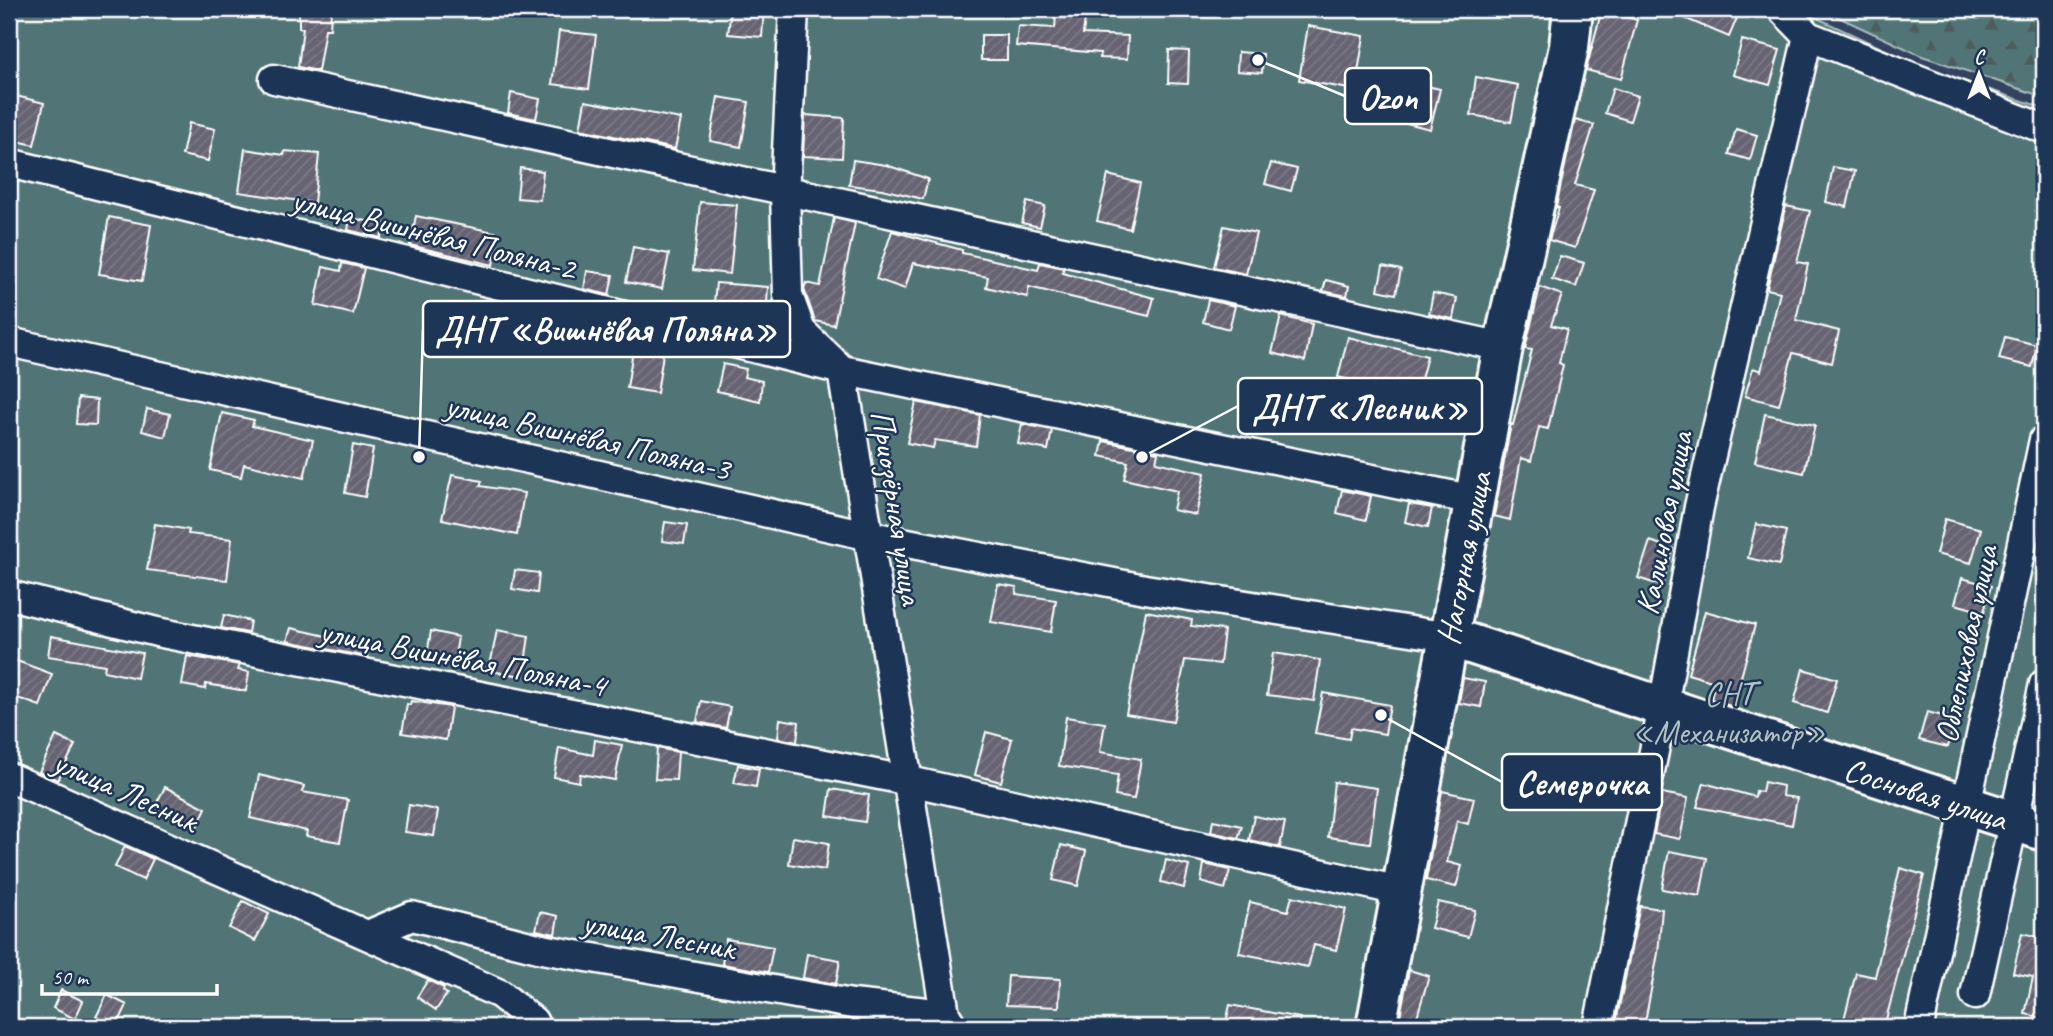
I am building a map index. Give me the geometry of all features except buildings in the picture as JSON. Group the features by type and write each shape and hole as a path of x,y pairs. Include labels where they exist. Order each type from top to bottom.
{"street":[{"name":"Приозёрная улица","path":"794,9 785,192 788,295 801,331 842,370 905,780 949,1021"},
{"name":"Нагорная улица","path":"1376,1027 1503,347 1569,47 1573,9"},
{"path":"1782,9 1808,36 2044,129"},
{"name":"Калиновая улица","path":"1598,1027 1663,707 1699,507 1808,36"},
{"path":"274,79 1503,347"},
{"name":"улица Вишнёвая Поляна-2","path":"9,163 842,370 1474,500"},
{"name":"улица Вишнёвая Поляна-3","path":"9,342 866,535 1145,589 1449,637"},
{"name":"Облепиховая улица","path":"1919,1027 2044,440"},
{"name":"улица Вишнёвая Поляна-4","path":"9,595 157,632 905,780 1400,891"},
{"name":"Сосновая улица","path":"1449,637 2029,826"},
{"path":"1975,995 2029,826 2044,684"},
{"name":"улица Лесник","path":"9,777 500,994 533,1021 536,1027"},
{"name":"улица Лесник","path":"368,935 412,916 542,949 949,1021"}],"green space":[{"name":"СНТ «Механизатор»","path":"9,9 1798,9 1922,67 2044,108 2044,1027 9,1027"},
{"path":"1821,9 2044,9 2044,97 1922,56"}],"place":[{"name":"Ozon","path":"1258,60"},
{"name":"ДНТ «Вишнёвая Поляна»","path":"419,457"},
{"name":"ДНТ «Лесник»","path":"1142,457"},
{"name":"Семерочка","path":"1381,715"}]}
